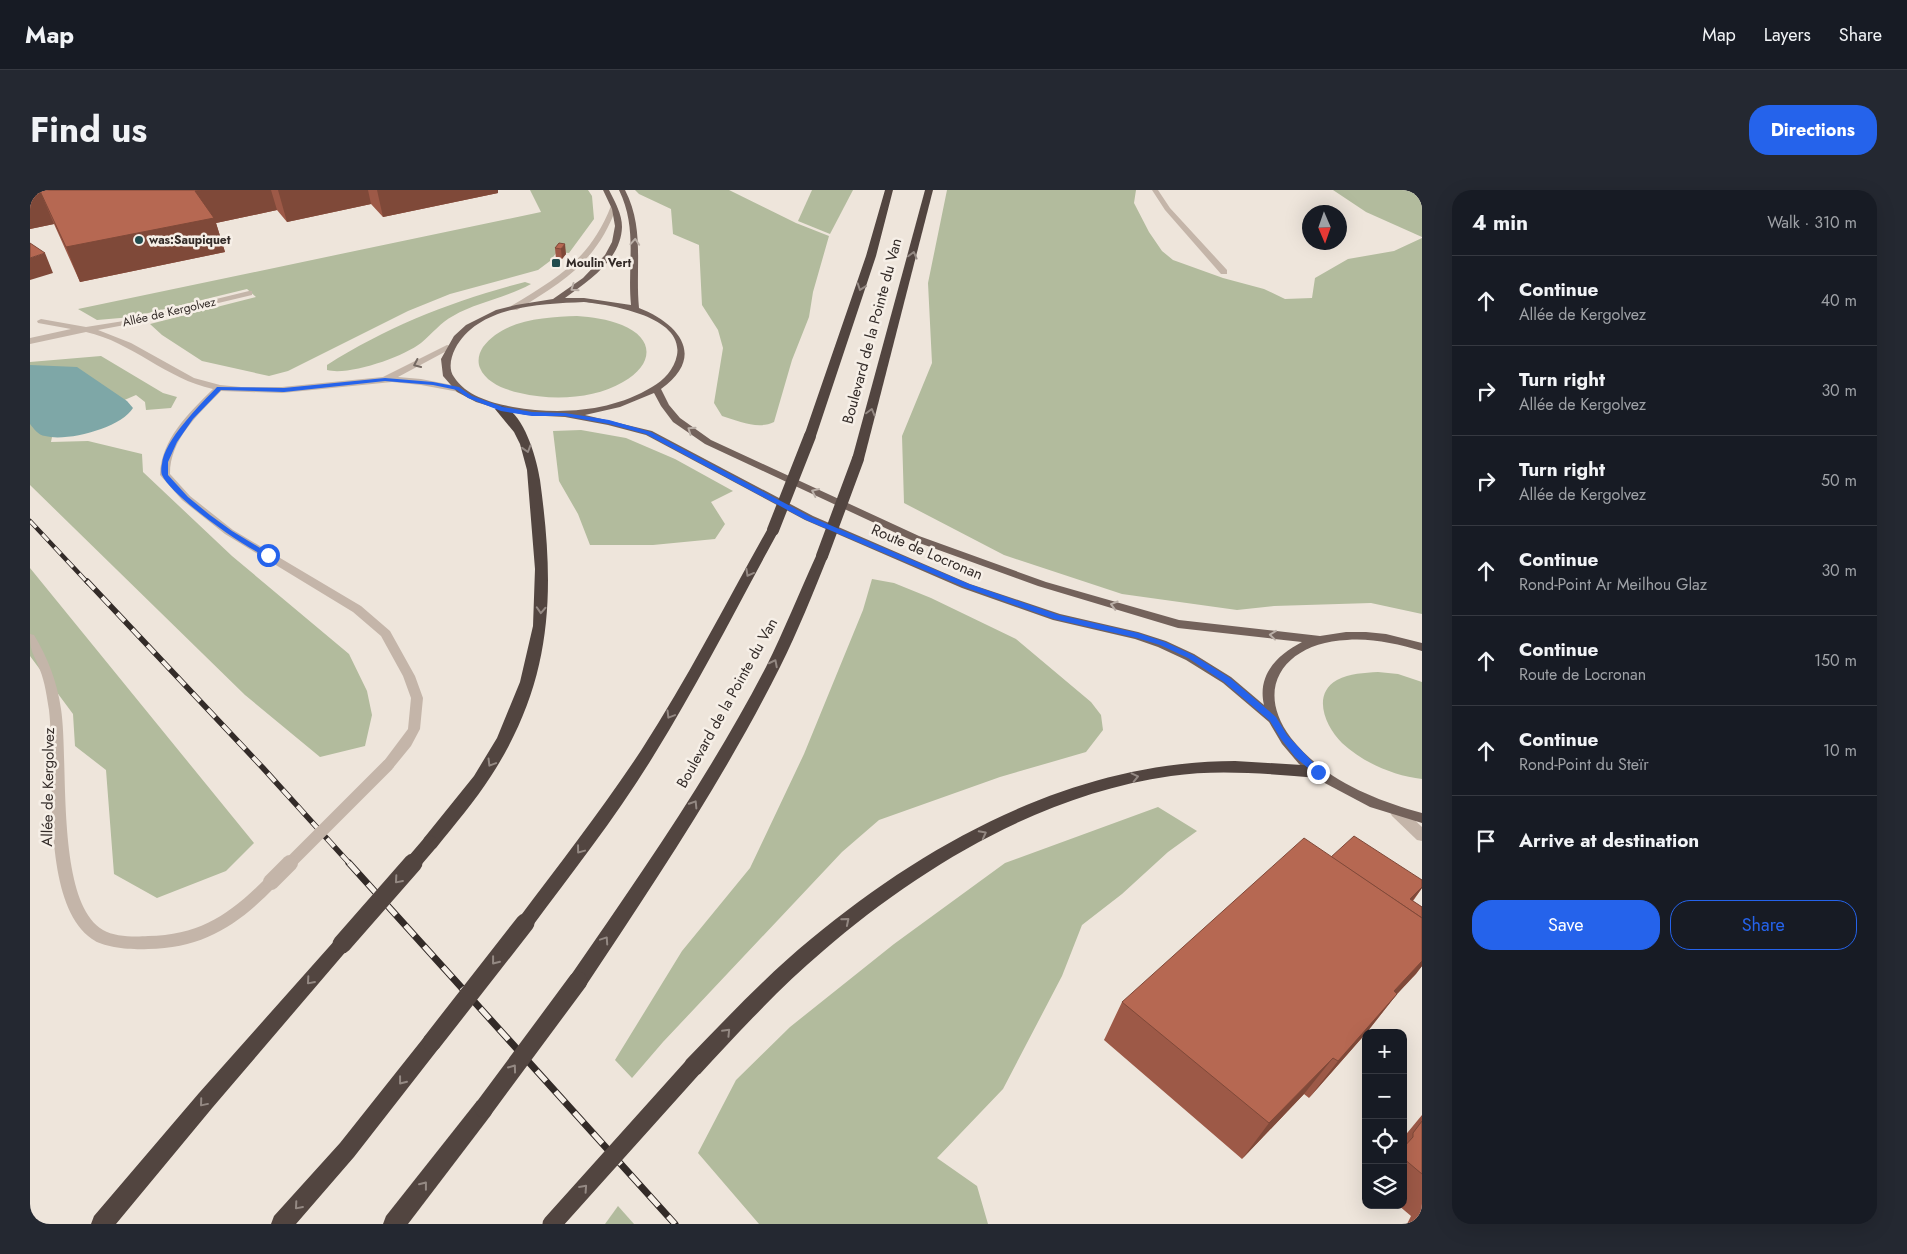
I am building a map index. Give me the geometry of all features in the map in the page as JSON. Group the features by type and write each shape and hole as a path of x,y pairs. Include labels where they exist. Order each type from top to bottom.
{"highway":[{"name":"Boulevard de la Pointe du Van","path":"282,1224 347,1150 525,923 597,827 648,752 693,676 773,530 810,436 871,256 888,190"},
{"name":"Boulevard de la Pointe du Van","path":"394,1224 484,1108 578,980 654,869 713,774 776,659 822,556 858,460 929,190"},
{"path":"102,1224 206,1100 430,843 467,796 497,752 522,695 535,658 540,626 541,571 531,461 521,431 501,409"},
{"path":"552,1224 693,1067 768,991 854,915 890,889 942,856 1003,824 1062,799 1112,783 1154,773 1221,768 1318,772"}],"main road":[{"path":"556,301 592,274 610,255 618,235 618,224 614,206 606,190"},
{"path":"622,190 632,210 635,225 633,296 635,308"},
{"path":"584,300 635,308 661,320 671,328 680,342 682,358 674,373 656,388 623,403 600,410 565,414 532,414 501,409 470,397 459,389 448,376 445,362 450,347 460,335 474,324 493,315 514,308 556,301 584,300"},
{"name":"Route de Locronan","path":"656,388 668,412 708,442 915,538 1042,584 1172,622 1204,628 1322,640"},
{"name":"Route de Locronan","path":"565,414 609,422 649,433 809,518 966,586 1057,617 1138,636 1162,644 1190,657 1227,680 1273,719"},
{"path":"1422,647 1380,638 1342,636 1312,642 1287,654 1272,672 1268,694 1273,719 1284,737 1298,755 1318,772 1355,795 1397,812 1422,818"}],"street":[{"path":"1155,190 1167,209 1224,272"},
{"path":"514,308 572,271 584,260 606,228 614,206"},
{"name":"Allée de Kergolvez","path":"30,341 130,322 249,292"},
{"name":"Allée de Kergolvez","path":"41,321 112,336 177,375 219,388 284,390 385,380 433,384 459,389"},
{"name":"Allée de Kergolvez","path":"385,380 450,347"},
{"path":"59,903 72,919 88,931 130,943 164,944 197,937 223,924 244,908 388,765 406,743 414,729 417,698 409,676 386,634 357,609 229,532 186,498 165,475 165,462 174,442 191,418 219,388"},
{"name":"Allée de Kergolvez","path":"30,638 35,644 47,679 50,705 46,781"},
{"path":"1397,812 1422,836"}],"green space":[{"path":"530,190 588,190 592,196 594,219 569,253 557,252 550,261 538,270 450,294 408,311 288,371 269,376 202,361 162,335 150,324 256,297 247,289 132,317 97,320 78,309 541,212"},
{"path":"635,190 729,190 796,223 829,236 813,292 809,317 792,360 774,422 755,425 722,416 714,403 723,348 718,330 702,305 699,245 673,234 671,209 639,194"},
{"path":"812,190 853,190 830,234 798,221"},
{"path":"947,190 1136,190 1134,203 1149,232 1162,251 1173,260 1223,278 1264,289 1285,299 1312,298 1315,278 1348,259 1394,251 1422,238 1422,614 1371,603 1274,606 1237,610 1122,594 1004,555 904,503 902,436 932,363 928,283"},
{"path":"1333,190 1422,190 1422,237 1366,212"},
{"path":"525,282 531,284 462,311 441,325 421,343 402,354 362,368 337,371 327,370 327,365 398,326 473,297"},
{"path":"577,316 611,321 622,325 641,337 646,352 645,360 640,368 633,375 612,388 586,395 559,398 533,396 509,390 492,382 480,368 480,352 502,330 526,321"},
{"path":"101,356 163,393 177,397 171,408 146,410 145,402 136,395 106,408 30,373 30,362"},
{"path":"30,418 52,437 51,442 88,441 142,454 143,472 232,556 349,654 367,691 372,715 365,746 320,757 245,695 30,485"},
{"path":"581,430 626,438 675,459 733,491 711,502 725,524 715,539 653,545 590,545 578,514 559,481 553,431"},
{"path":"30,568 254,843 226,871 157,898 114,874 106,770 75,746 73,714 30,656"},
{"path":"872,579 894,583 931,598 1016,639 1091,702 1101,715 1103,730 1086,752 1000,777 879,820 842,852 663,1042 632,1078 615,1060 682,951 750,868 804,754 863,610"},
{"path":"1378,672 1398,674 1422,682 1422,779 1400,775 1379,767 1359,756 1342,743 1331,729 1327,720 1323,702 1329,686 1347,676"},
{"path":"1158,807 1197,831 1168,852 1122,894 1082,925 1062,976 1003,1089 937,1158 977,1186 988,1224 759,1224 698,1153 736,1080 790,1027 894,944 1005,863"},
{"path":"618,1206 634,1224 605,1224"}],"water":[{"path":"30,365 77,367 127,401 133,408 117,422 93,432 66,437 43,435 36,432 30,424"}],"building":[{"path":"30,190 202,190 195,191 214,218 66,247 40,191 30,193"},
{"path":"30,243 45,253 30,258"},
{"path":"559,243 565,244 561,249 555,248"},
{"path":"1354,836 1422,880 1422,887 1410,899 1422,907 1422,918 1331,857"},
{"path":"1304,838 1422,918 1422,961 1394,991 1397,994 1366,1029 1362,1029 1362,1034 1338,1061 1333,1058 1269,1123 1122,1002"},
{"path":"1422,1121 1422,1174 1407,1161 1407,1144 1413,1137 1413,1133"}],"railway":[{"path":"30,521 88,583"},
{"path":"87,581 263,768 350,864"},
{"path":"349,863 675,1224"}],"place":[{"name":"was:Saupiquet","path":"139,240"},
{"name":"Moulin Vert","path":"556,263"}],"route":[{"path":"268,555 229,532 208,516 186,498 165,475 165,462 174,442 191,418 219,388 262,391 284,390 385,380 433,384 459,389 484,404 501,409 532,414 565,414 609,422 649,433 809,518 966,586 1057,617 1116,630 1162,644 1190,657 1227,680 1273,719 1298,755 1318,772"}]}
